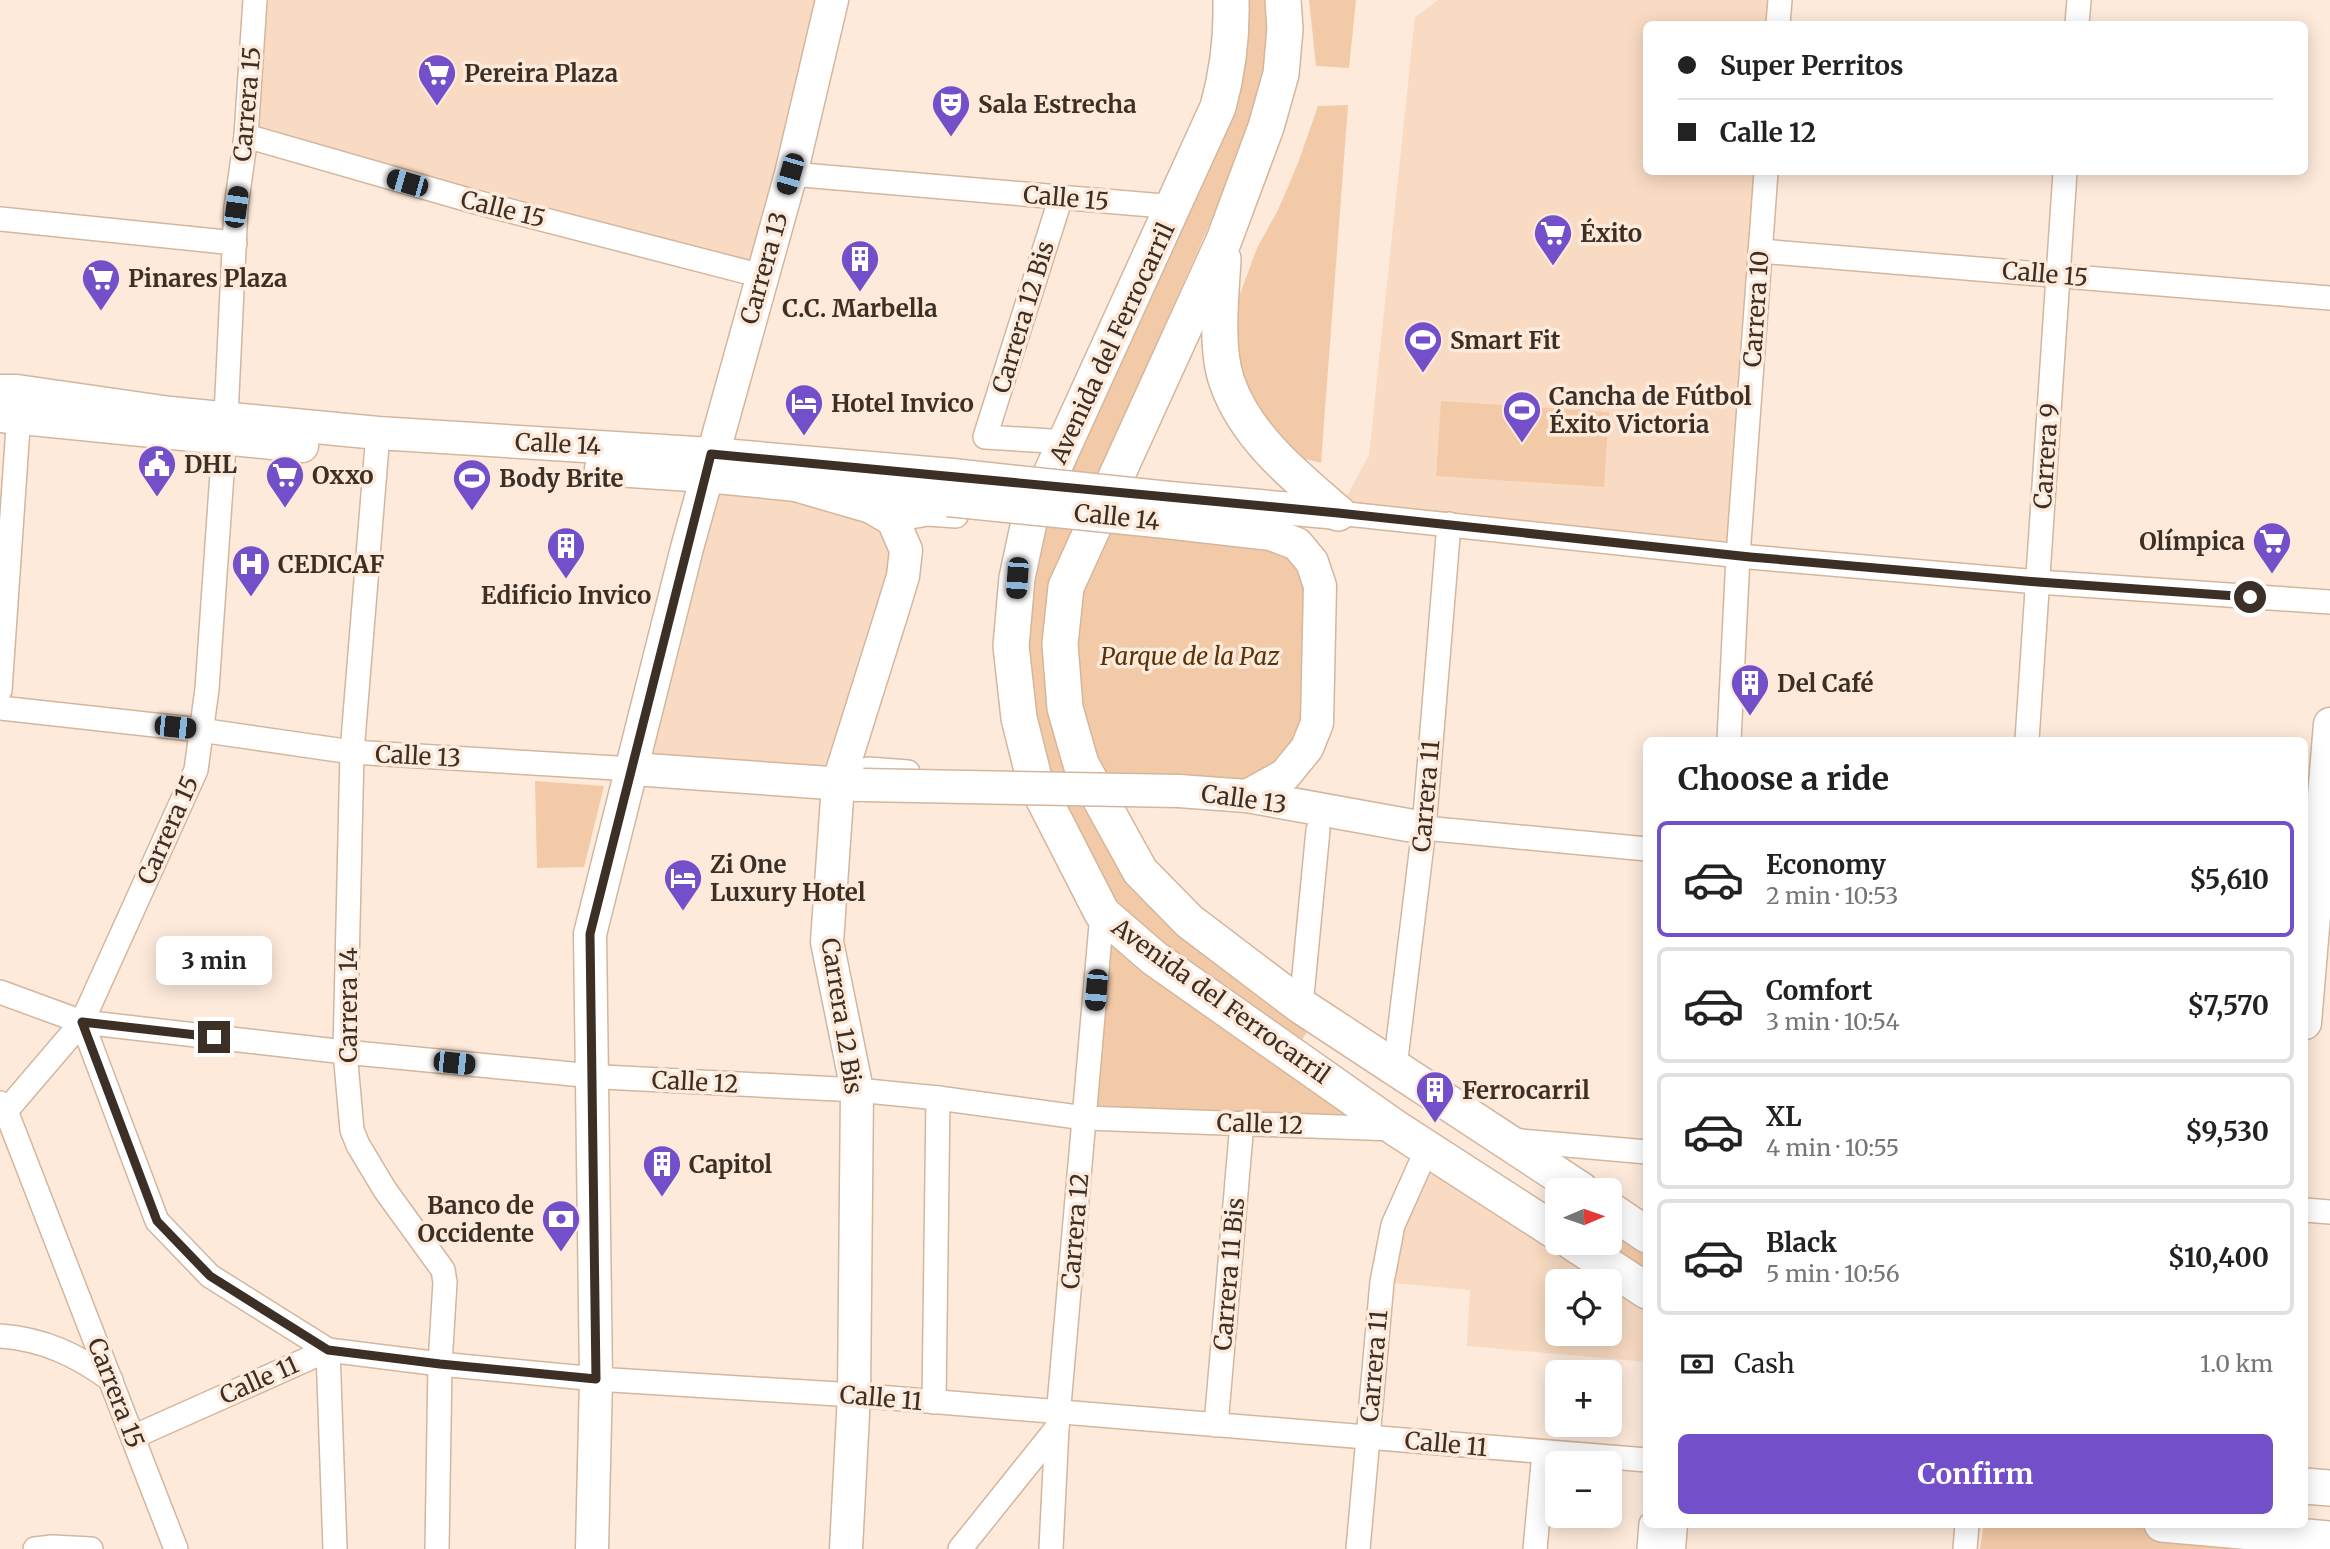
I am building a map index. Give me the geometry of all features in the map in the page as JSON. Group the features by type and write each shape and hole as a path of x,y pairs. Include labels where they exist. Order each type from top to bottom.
{"main road":[{"name":"Carrera 13","path":"592,1549 596,1379 590,934 708,465 790,174 832,0"},
{"name":"Avenida del Ferrocarril","path":"1231,0 1232,29 1228,72 1218,107 1175,207 1029,522 1017,578 1011,646 1019,718 1035,782 1102,913 1154,958 1397,1129 1545,1225"},
{"name":"Avenida del Ferrocarril","path":"1283,0 1285,29 1281,74 1266,127 1224,240 1066,586 1060,644 1065,708 1081,764 1140,871 1189,921 1301,1006 1563,1178"},
{"path":"1224,240 1220,332 1226,380 1241,413 1262,441 1294,475 1338,513"},
{"name":"Calle 14","path":"6,406 136,430 225,428 378,443 708,465 1168,510 1338,513"},
{"name":"Calle 14","path":"6,406 170,413 225,428"},
{"name":"Calle 14","path":"708,465 792,484 950,488"},
{"path":"792,484 871,507 893,520"},
{"name":"Calle 14","path":"1168,510 1271,534 1297,544 1312,562 1320,586 1317,723 1307,748 1285,775 1247,796"},
{"name":"Carrera 12 Bis","path":"846,1549 853,1395 857,1090 827,942 850,784 903,576 905,550 893,520"},
{"path":"2308,994 2330,723"},
{"name":"Calle 13","path":"633,769 850,784 1179,791 1247,796 1424,828"},
{"path":"1622,1218 1643,1232"},
{"path":"1592,1255 1643,1288"},
{"path":"2308,1486 2330,1488"},
{"path":"1669,1549 1671,1528"},
{"path":"2188,1528 2271,1541"},
{"path":"2233,1549 2271,1541 2330,1539"}],"street":[{"name":"Carrera 15","path":"176,1549 3,1107 82,1022 196,770 207,689 225,428 236,207 246,136 256,0"},
{"path":"1778,21 1780,0"},
{"path":"2077,21 2079,0"},
{"name":"Calle 15","path":"246,136 472,201 762,276"},
{"name":"Calle 15","path":"790,174 1175,207"},
{"name":"Carrera 10","path":"1729,737 1738,556 1766,175"},
{"name":"Carrera 9","path":"2026,737 2065,175"},
{"name":"Carrera 12 Bis","path":"1060,197 985,437 1067,442"},
{"path":"0,219 235,243"},
{"name":"Calle 15","path":"1760,251 2330,298"},
{"path":"0,690 6,406"},
{"name":"Carrera 14","path":"378,443 352,752 345,1052 352,1130 358,1145 384,1190 443,1270 445,1282 440,1364 438,1549"},
{"path":"893,520 928,513 1029,522"},
{"name":"Calle 14","path":"1338,513 1738,556 2038,582 2330,602"},
{"name":"Carrera 11","path":"1395,1067 1424,828 1449,524"},
{"name":"Calle 13","path":"0,708 200,730 352,752 633,769"},
{"name":"Calle 13","path":"850,784 869,769 1035,782"},
{"name":"Calle 13","path":"1424,828 1643,849"},
{"path":"1301,1006 1318,830"},
{"name":"Carrera 12","path":"1051,1549 1059,1421 1102,913"},
{"name":"Calle 12","path":"0,992 82,1022 345,1052 590,1076 857,1090 1085,1118 1397,1129"},
{"path":"82,1022 157,1221 210,1276 328,1350 335,1549"},
{"path":"933,1402 938,1098"},
{"name":"Carrera 11 Bis","path":"1216,1425 1242,1123"},
{"path":"1507,1140 1643,1152"},
{"name":"Carrera 11","path":"1358,1549 1381,1282 1393,1224 1427,1149"},
{"path":"2308,1210 2330,1212"},
{"path":"0,1336 42,1342 90,1364 111,1380"},
{"name":"Calle 11","path":"133,1437 328,1350 596,1379 933,1402 1059,1421 1216,1425 1643,1460"},
{"path":"960,1549 1059,1421"},
{"path":"1535,1549 1544,1453"},
{"path":"1649,1549 1651,1528"},
{"path":"1965,1549 1967,1528"},
{"path":"35,1549 91,1549"}],"shaded area":[{"name":"Pereira Plaza","path":"255,0 832,0 762,276 246,136"},
{"name":"Éxito","path":"1438,0 1780,0 1778,21 1643,21 1643,175 1766,175 1738,556 1338,513 1369,455 1415,17"},
{"path":"706,476 871,507 906,550 838,784 633,769"},
{"path":"1427,1149 1545,1225 1545,1255 1591,1255 1613,1269 1545,1269 1545,1346 1622,1346 1622,1275 1643,1288 1643,1362 1467,1346 1470,1290 1382,1282"}],"green space":[{"path":"1243,0 1270,0 1271,29 1255,122 1079,518 1054,584 1085,803 1310,1027 1300,1043 1163,949 1111,903 1047,778 1023,645 1029,580 1046,521"},
{"path":"1309,0 1356,0 1349,68 1316,66"},
{"path":"1348,105 1321,463 1294,456 1234,381 1236,305 1257,248 1278,210 1298,163 1318,106"},
{"name":"Cancha de Fútbol Éxito Victoria","path":"1441,401 1609,412 1604,487 1436,476"},
{"name":"Parque de la Paz","path":"1097,516 1271,534 1312,562 1317,723 1247,796 1095,792 1060,644"},
{"path":"535,781 604,786 584,867 537,868"},
{"path":"1102,913 1397,1129 1085,1118"},
{"path":"1622,1236 1643,1250 1643,1275 1612,1255 1622,1255"},
{"path":"1983,1528 2211,1528 2272,1533 2233,1549 1980,1549"}],"place":[{"name":"Pereira Plaza","path":"437,107"},
{"name":"Sala Estrecha","path":"951,138"},
{"name":"Éxito","path":"1553,267"},
{"name":"C.C. Marbella","path":"860,293"},
{"name":"Pinares Plaza","path":"101,312"},
{"name":"Smart Fit","path":"1423,374"},
{"name":"Hotel Invico","path":"804,437"},
{"name":"Cancha de Fútbol Éxito Victoria","path":"1522,444"},
{"name":"DHL","path":"157,498"},
{"name":"Oxxo","path":"285,509"},
{"name":"Body Brite","path":"472,512"},
{"name":"Olímpica","path":"2272,575"},
{"name":"Edificio Invico","path":"566,580"},
{"name":"CEDICAF","path":"251,598"},
{"name":"Del Café","path":"1750,717"},
{"name":"Zi One Luxury Hotel","path":"683,912"},
{"name":"Ferrocarril","path":"1435,1124"},
{"name":"Capitol","path":"662,1198"},
{"name":"Banco de Occidente","path":"561,1253"}],"route":[{"path":"214,1037 82,1022 157,1221 210,1276 328,1350 596,1379 590,934 711,454 1449,524 1750,557 2250,597"}]}
